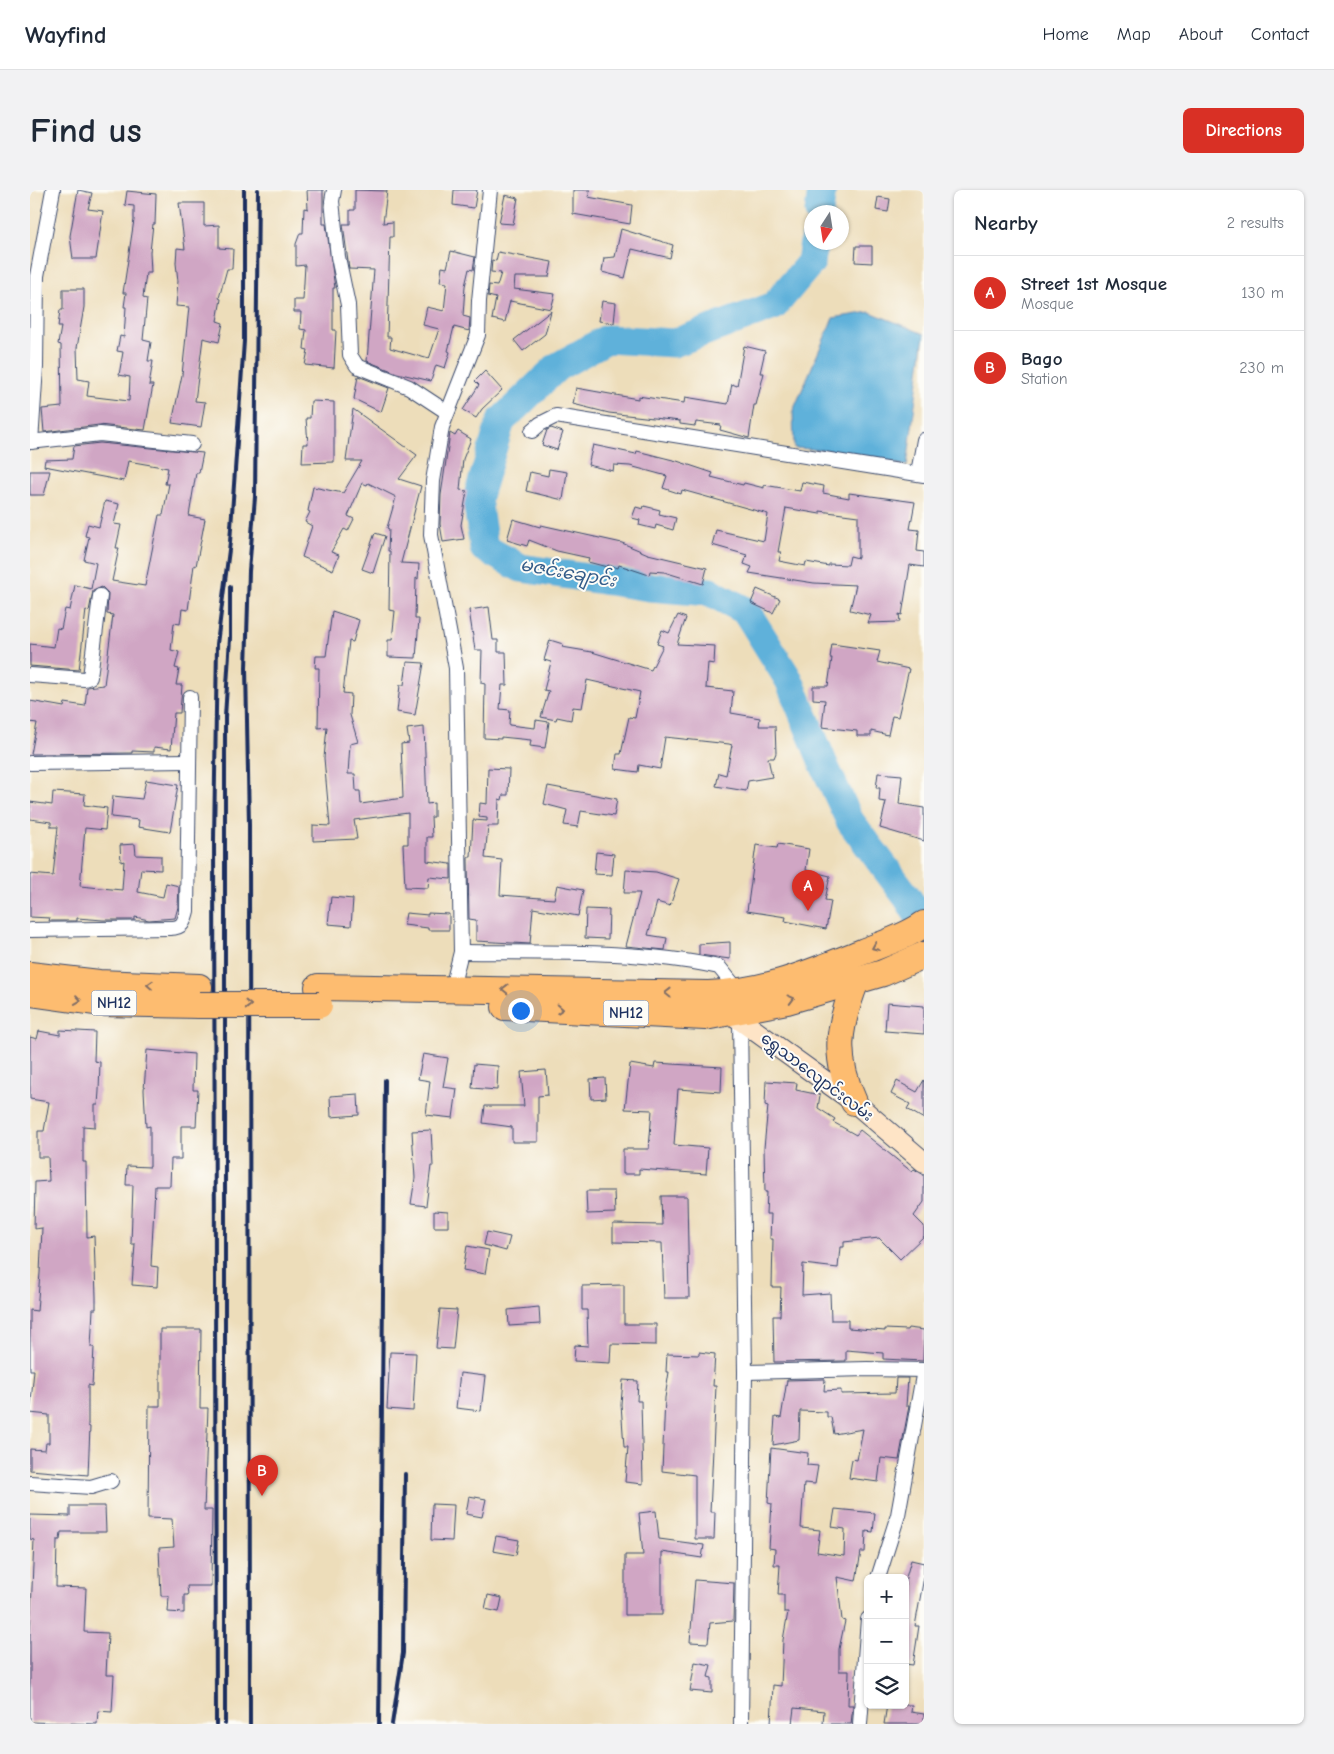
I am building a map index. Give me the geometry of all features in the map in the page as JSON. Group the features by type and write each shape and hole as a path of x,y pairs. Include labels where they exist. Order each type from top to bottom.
{"highway":[{"name":"NH12","path":"739,1008 782,983 922,925"},
{"name":"NH12","path":"319,996 705,1017 739,1008 786,1000 856,981 883,973 924,955"},
{"name":"NH12","path":"30,974 199,996"},
{"path":"854,1102 844,1080 839,1059 840,1033 847,1005 856,981"},
{"name":"NH12","path":"30,993 101,1003 199,996 319,996 452,988 708,994 739,1008"}],"street":[{"path":"53,190 37,276 36,367 30,442 100,434 192,444"},
{"path":"334,190 332,201 338,257 348,305 350,355 357,366 409,387 447,412"},
{"path":"452,988 461,952 456,668 431,535 436,458 442,427 478,336 479,301 490,190"},
{"path":"532,431 540,424 556,416 921,474 924,440"},
{"path":"30,675 84,679 90,677 100,596"},
{"path":"30,930 179,928 183,925 187,911 190,697"},
{"path":"30,763 189,761"},
{"path":"461,952 592,954 689,960 719,967 739,1008 745,1372 741,1724"},
{"name":"ရွှေသာလျောင်းလမ်း","path":"739,1008 924,1162"},
{"path":"745,1372 867,1369 924,1370 898,1515 879,1574"},
{"path":"30,1483 91,1487 111,1481"},
{"path":"860,1724 865,1664"}],"water":[{"path":"870,312 924,334 907,466 827,450 794,448 793,411 833,318"}],"building":[{"path":"78,190 92,193 88,209 103,211 96,259 73,259 70,236"},
{"path":"307,190 323,190 323,224 326,224 335,288 333,288 333,330 336,330 334,368 305,365 308,350 304,349 306,330 300,329 301,312 294,312 294,300 303,300 305,265 296,266 296,244 300,233 303,233 304,208 308,209"},
{"path":"355,190 387,191 383,223 393,222 393,237 390,237 387,337 391,337 390,348 429,359 439,329 423,325 427,307 444,311 447,283 440,282 442,267 447,268 451,251 475,257 473,270 469,269 465,286 463,316 470,318 469,331 454,327 445,368 436,365 431,381 397,373 367,361 374,270 349,269 343,224 350,224 350,210 355,210"},
{"path":"454,190 477,190 474,208 453,205"},
{"path":"573,190 590,190 588,197 632,205 630,224 573,214"},
{"path":"127,191 156,194 155,224 153,224 150,252 151,273 146,273 143,298 147,299 143,340 151,342 148,361 153,361 149,385 153,385 145,430 99,425 44,432 42,409 62,407 61,345 58,344 61,327 58,327 60,310 63,310 63,289 84,289 84,307 77,348 78,379 89,381 87,396 129,401 130,377 119,375 123,352 117,351 120,336 124,337 126,293 123,293 134,220 134,206 125,205"},
{"path":"505,195 518,198 513,224 499,223"},
{"path":"878,197 890,199 888,212 876,210"},
{"path":"179,203 204,203 204,226 219,225 219,248 233,249 232,269 227,269 219,298 221,299 217,321 223,323 219,342 203,338 195,401 205,402 201,427 172,423 182,375 189,307 176,306 178,281 177,248 185,249"},
{"path":"621,229 673,245 670,258 632,249 625,278 602,272 604,258 615,257"},
{"path":"856,246 872,246 872,263 855,262"},
{"path":"498,252 552,262 549,277 515,277 514,289 555,294 551,309 510,301 505,322 492,319 496,298 488,296 489,285 497,286 501,273 491,272 492,260 496,261"},
{"path":"602,301 616,303 614,323 599,321"},
{"path":"551,311 545,334 523,351 514,340"},
{"path":"744,346 765,351 760,373 764,373 756,405 754,405 749,438 720,430 721,425 696,422 695,426 680,424 680,421 609,413 573,404 576,388 638,399 638,396 684,403 685,397 728,404 732,384 737,386"},
{"path":"485,371 502,390 482,409 476,418 463,410 479,385 475,381"},
{"path":"358,376 389,388 381,412 354,399"},
{"path":"311,401 334,402 334,462 302,463 303,444 308,444 306,418 310,418"},
{"path":"353,409 417,455 399,479 421,486 401,563 419,564 418,579 416,578 415,619 419,619 416,658 388,657 388,640 392,640 395,611 389,610 390,551 388,551 389,529 387,528 396,497 368,483 367,485 362,483 348,516 354,519 348,531 344,529 331,552 339,555 333,570 302,557 312,526 305,522 310,512 308,511 313,487 343,493 362,461 346,461"},
{"path":"551,428 563,432 557,450 542,445 547,430"},
{"path":"458,431 471,439 463,459 460,490 467,491 461,525 464,539 443,542 440,524 441,495 450,433 455,436"},
{"path":"100,443 203,453 199,473 196,473 189,516 205,519 196,566 194,565 188,610 182,609 180,624 174,623 171,650 179,652 175,668 179,669 176,685 182,685 180,713 174,713 171,749 154,747 154,752 132,751 132,753 31,754 37,723 30,722 30,701 64,707 65,703 85,706 87,687 104,685 113,615 107,614 108,593 102,587 93,591 89,611 86,610 79,670 30,666 30,644 54,647 57,628 61,629 65,609 70,610 75,585 91,589 96,563 84,560 89,537 85,536 88,524 99,527 105,501 119,504 114,524 121,525 116,548 119,548 112,581 145,586 159,515 163,515 169,484 165,484 168,468 128,461 124,481 44,466 45,460 72,459 74,446"},
{"path":"593,445 636,454 637,451 677,461 713,473 711,477 743,485 744,483 764,488 764,485 800,491 802,482 824,486 823,493 849,498 849,493 915,502 910,529 919,530 917,551 924,552 924,567 910,565 902,615 899,614 900,622 868,623 871,615 850,610 856,585 814,583 749,573 752,567 744,564 747,555 712,545 716,530 764,541 768,514 682,490 681,494 663,488 667,476 630,466 614,465 613,471 588,465","holes":["786,508 820,514 820,511 858,516 858,558 850,556 848,565 829,564 829,566 806,562 805,566 779,561 781,552 778,552"]},
{"path":"549,469 567,472 563,500 526,491 530,472 548,476"},
{"path":"30,471 50,471 44,495 30,495"},
{"path":"644,506 660,510 659,514 676,518 673,530 656,525 655,529 639,525 640,520 632,518 636,507 643,509"},
{"path":"513,519 540,527 541,525 622,543 648,554 707,568 703,584 664,572 650,571 649,575 619,565 618,568 608,565 607,567 588,562 589,558 557,551 529,540 527,546 507,540"},
{"path":"375,533 385,536 373,573 362,569"},
{"path":"757,589 780,599 773,613 751,603"},
{"path":"489,607 493,640 498,640 498,652 506,652 507,685 502,685 500,709 510,710 509,725 535,728 536,720 549,722 545,748 530,746 531,740 501,737 501,739 484,738 485,684 481,683 482,650 475,650 469,610"},
{"path":"332,611 359,620 353,642 349,641 343,693 351,694 350,715 358,742 350,744 348,774 355,774 356,791 360,791 361,804 403,798 401,744 409,743 407,729 424,727 427,804 434,803 434,817 431,817 432,837 427,837 427,861 451,864 451,879 429,877 428,888 405,887 403,844 408,844 408,813 354,820 357,839 313,841 313,825 330,826 324,758 327,727 318,728 319,668 315,668 316,656 326,656"},
{"path":"678,615 686,618 677,644 715,646 714,664 708,663 706,688 733,691 731,713 760,718 759,726 775,726 776,753 774,758 768,758 772,777 748,781 746,791 716,786 719,773 726,775 732,745 729,744 665,737 660,769 639,765 638,772 615,769 617,754 621,754 629,717 635,718 640,692 587,680 582,708 573,707 571,720 557,717 556,720 541,717 549,691 544,690 551,662 544,660 550,640 563,644 562,647 592,652 651,670 663,646 657,644 662,630 669,633"},
{"path":"832,644 880,651 877,662 909,669 898,717 892,716 888,735 871,731 871,736 857,736 857,731 822,727 825,700 813,699 813,686 828,686"},
{"path":"407,662 424,663 415,715 397,712 400,685 404,685"},
{"path":"488,768 509,769 508,795 503,795 502,800 499,799 498,826 488,826 485,858 502,860 500,895 554,899 557,885 583,890 578,916 533,908 530,944 476,941 476,920 469,919 468,857 471,857 473,820 487,821 487,818 479,817 480,803 487,804"},
{"path":"878,773 902,775 899,804 924,808 924,841 880,828 886,802 879,801 880,788 876,788"},
{"path":"146,780 178,785 170,832 138,827 139,820 111,817 113,796 142,799"},
{"path":"548,786 617,799 614,816 581,811 578,827 564,825 567,810 544,804"},
{"path":"53,792 85,794 84,805 107,808 105,830 85,828 80,886 122,890 124,861 121,862 120,845 135,844 136,855 161,856 161,870 141,869 138,892 163,897 166,883 179,886 178,907 175,918 149,920 135,917 135,920 103,920 77,918 77,921 49,921 50,918 30,917 30,874 53,876 58,827 51,827 51,822 30,819 30,802 52,805"},
{"path":"778,844 809,849 806,870 830,876 825,900 831,901 826,929 785,921 786,917 747,911 756,845 777,848"},
{"path":"596,852 614,854 612,875 594,874"},
{"path":"626,870 656,872 679,879 670,906 657,902 648,935 667,938 665,950 626,946 640,893 624,893"},
{"path":"331,897 353,899 351,926 328,924"},
{"path":"586,909 609,910 608,939 585,938"},
{"path":"406,913 449,914 449,930 428,930 428,928 404,925"},
{"path":"730,942 730,959 699,955 699,944"},
{"path":"887,1003 924,1006 924,1034 885,1031"},
{"path":"60,1030 95,1032 94,1061 100,1062 98,1105 95,1105 95,1127 83,1126 83,1162 86,1162 87,1237 94,1236 96,1297 96,1309 93,1309 91,1347 94,1347 92,1386 88,1385 88,1426 90,1427 88,1475 30,1470 30,1449 45,1450 46,1443 49,1443 49,1415 30,1413 34,1370 30,1370 30,1310 37,1311 42,1228 34,1229 35,1182 49,1181 48,1157 38,1157 38,1131 44,1131 49,1102 30,1099 30,1037 37,1039 39,1031 60,1035"},
{"path":"147,1050 194,1054 193,1090 198,1090 196,1126 181,1126 181,1159 171,1159 170,1186 155,1186 151,1266 158,1267 157,1287 132,1285 135,1244 131,1244 133,1185 126,1185 127,1166 150,1167 150,1126 146,1127 144,1090"},
{"path":"423,1054 448,1058 443,1087 457,1089 453,1118 426,1115 430,1081 418,1079"},
{"path":"655,1063 722,1067 721,1092 678,1089 674,1145 708,1148 706,1174 639,1169 639,1174 623,1174 623,1149 649,1149 652,1110 625,1109 630,1064 654,1068"},
{"path":"474,1064 498,1066 497,1090 472,1088"},
{"path":"546,1070 548,1095 538,1096 538,1142 512,1142 512,1127 483,1123 485,1106 524,1106 521,1072"},
{"path":"605,1078 606,1098 591,1099 590,1079"},
{"path":"924,1080 924,1119 907,1109 910,1104 891,1094 897,1081 917,1092"},
{"path":"766,1081 797,1083 796,1090 820,1095 818,1108 835,1119 833,1122 856,1135 860,1130 912,1172 914,1169 924,1175 924,1202 914,1216 924,1226 924,1236 900,1259 879,1238 844,1242 844,1247 840,1247 838,1268 803,1264 802,1295 830,1293 831,1320 848,1320 848,1328 885,1331 885,1329 907,1330 908,1328 924,1330 923,1361 883,1359 883,1353 846,1350 846,1361 774,1362 773,1316 780,1316 781,1287 772,1287 773,1239 770,1239 771,1214 766,1214 767,1192 765,1192 764,1148 768,1106 765,1105"},
{"path":"358,1094 359,1115 331,1117 330,1096"},
{"path":"431,1130 433,1166 431,1166 426,1206 411,1204 415,1178 412,1131"},
{"path":"586,1191 614,1191 615,1213 587,1214"},
{"path":"661,1196 687,1196 689,1298 664,1298 662,1243 613,1242 613,1224 662,1225"},
{"path":"434,1211 448,1212 448,1227 434,1227"},
{"path":"487,1232 510,1237 506,1251 484,1245"},
{"path":"467,1246 489,1250 485,1274 463,1270"},
{"path":"624,1285 624,1324 656,1324 656,1345 611,1344 610,1363 574,1361 575,1345 588,1346 587,1310 582,1310 582,1286"},
{"path":"539,1307 540,1324 509,1326 508,1310"},
{"path":"440,1309 457,1310 453,1349 436,1348"},
{"path":"160,1329 201,1329 200,1408 208,1408 204,1510 212,1510 211,1586 187,1586 188,1595 184,1595 184,1613 168,1612 169,1596 161,1596 159,1548 174,1547 172,1519 148,1518 149,1406 160,1406"},
{"path":"390,1352 416,1353 413,1411 387,1409"},
{"path":"699,1352 715,1354 713,1386 716,1386 710,1512 715,1512 714,1539 695,1539 695,1475 662,1471 665,1398 669,1372 666,1372 667,1354 699,1355"},
{"path":"460,1373 485,1376 481,1411 456,1408"},
{"path":"896,1378 908,1378 906,1406 909,1406 899,1460 881,1458 878,1482 849,1478 852,1459 857,1460 863,1429 834,1434 831,1417 827,1417 827,1412 800,1411 799,1440 773,1445 775,1417 781,1418 787,1380 825,1379 824,1391 841,1390 841,1394 895,1393"},
{"path":"623,1380 638,1381 637,1401 641,1401 643,1484 625,1482 628,1447 624,1447 621,1404"},
{"path":"771,1448 808,1453 807,1465 818,1466 815,1484 804,1483 801,1528 820,1530 817,1552 844,1556 845,1529 832,1527 835,1509 875,1513 873,1532 866,1531 865,1552 861,1552 856,1581 837,1577 842,1620 845,1621 839,1649 839,1671 849,1671 848,1705 853,1705 851,1724 823,1724 824,1711 794,1708 792,1724 771,1724 773,1685 781,1686 783,1640 788,1612 784,1612 784,1595 778,1595 780,1565 774,1565 775,1549 769,1548 772,1504 768,1503"},
{"path":"469,1496 486,1499 482,1517 466,1514"},
{"path":"432,1504 454,1505 452,1541 431,1540"},
{"path":"70,1506 105,1506 106,1532 61,1532 60,1540 57,1540 56,1587 86,1588 84,1632 108,1633 106,1675 114,1675 112,1712 98,1711 97,1724 30,1722 30,1636 34,1540 30,1539 30,1515 70,1516"},
{"path":"656,1511 659,1539 704,1545 702,1558 662,1552 662,1615 625,1615 625,1555 643,1555 639,1513"},
{"path":"496,1536 519,1540 516,1555 493,1551"},
{"path":"911,1560 924,1563 924,1577 915,1626 919,1626 913,1665 909,1664 909,1574 907,1574"},
{"path":"695,1580 734,1583 733,1621 710,1623 708,1643 690,1642"},
{"path":"488,1595 502,1598 499,1612 485,1609"},
{"path":"695,1662 711,1665 708,1677 712,1678 712,1693 690,1691"},
{"path":"909,1705 912,1705 911,1712 924,1714 924,1724 884,1724 886,1709 909,1709"}],"waterway":[{"name":"မဇင်းချောင်း","path":"820,205 822,190"},
{"name":"မဇင်းချောင်း","path":"813,250 811,262 774,306 674,343 607,339 557,367 501,421 477,499 484,548 521,568 649,587 710,592 746,611 789,680 824,765 850,821 907,897 924,925"}],"railway":[{"path":"216,1724 214,840 217,644 230,542 244,341 244,190"},
{"path":"250,1724 249,825 246,668 249,571 255,497 258,190"},
{"path":"225,1724 225,717 230,638 230,587"},
{"path":"379,1724 385,1080"},
{"path":"392,1724 403,1653 405,1474"}],"place":[{"name":"Street 1st Mosque","path":"808,911"},
{"name":"Bago","path":"262,1496"}]}
